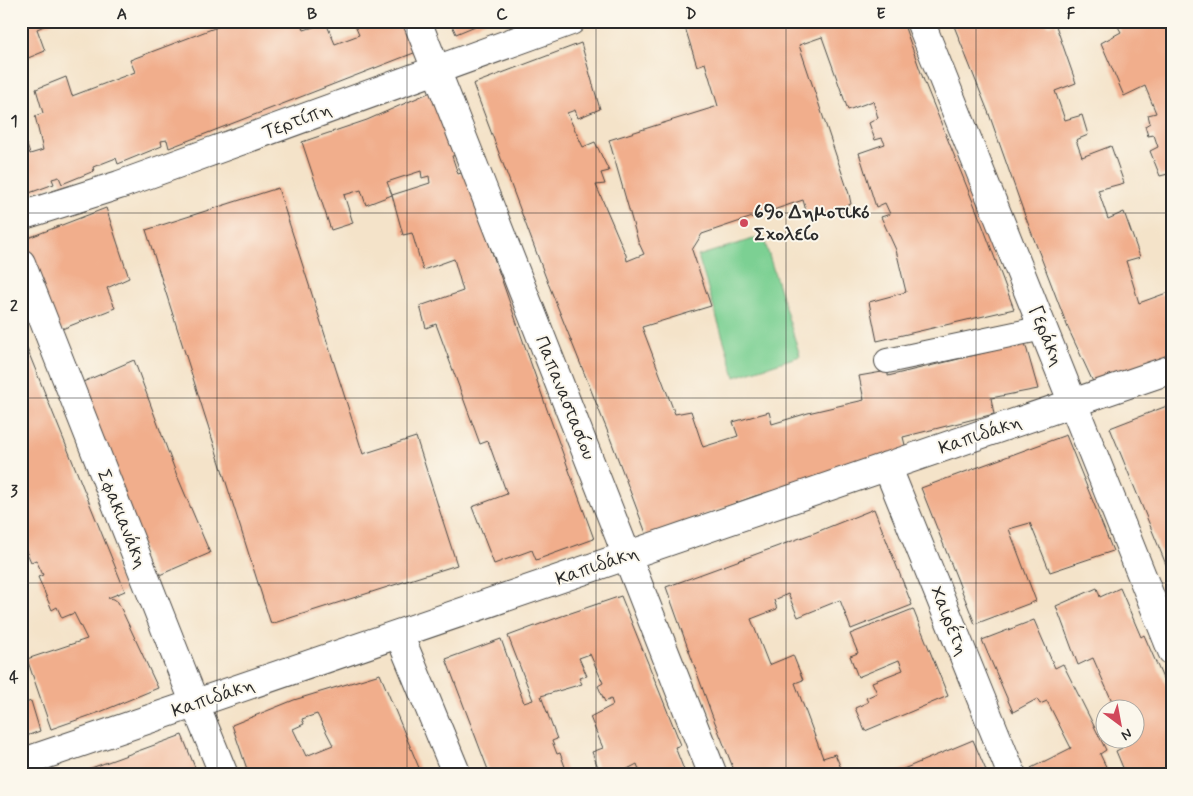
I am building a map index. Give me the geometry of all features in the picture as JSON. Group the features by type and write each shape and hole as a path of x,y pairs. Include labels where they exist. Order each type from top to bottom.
{"street":[{"name":"Παπαναστασίου","path":"416,21 713,775"},
{"name":"Τερτίπη","path":"21,216 119,185 571,21"},
{"name":"Γεράκη","path":"920,21 1172,650"},
{"name":"Σφακιανάκη","path":"21,264 224,775"},
{"name":"Καπιδάκη","path":"21,764 1172,369"},
{"name":"Χαιρέτη","path":"887,466 1012,775"},
{"path":"399,634 457,775"}],"lane":[{"path":"887,361 1043,328"}],"green space":[{"path":"763,236 800,356 735,377 698,256"}],"building":[{"path":"21,21 55,21 37,29 45,51 21,61"},
{"path":"233,21 301,21 304,30 326,23 335,44 359,35 353,21 406,21 419,51 169,148 167,140 161,141 162,146 118,164 116,158 93,167 94,171 62,184 59,177 52,179 54,184 21,196 21,128 30,154 43,150 35,116 43,113 36,89 66,77 72,96 135,72 130,60"},
{"path":"450,21 487,21 456,34"},
{"path":"683,21 897,21 899,27 904,25 924,81 1014,309 877,341 869,302 906,292 896,250 881,217 890,214 885,203 876,207 859,153 885,144 882,138 875,140 869,123 878,118 873,101 848,110 822,37 799,45 851,204 808,218 803,200 702,234 692,250 711,306 642,327 675,414 691,411 703,447 738,436 733,422 769,412 772,424 808,413 864,400 859,376 888,370 888,376 1025,343 1038,389 991,398 994,414 903,437 906,449 755,496 647,536 546,278 473,84 581,43 600,109 578,118 575,110 567,113 583,147 595,142 609,171 601,173 605,184 596,185 627,261 644,254 638,241 609,140 718,106 705,63 697,66"},
{"path":"952,21 1046,21 1048,26 1055,23 1076,83 1055,91 1065,120 1082,115 1088,135 1076,140 1082,157 1111,146 1124,183 1098,190 1108,219 1124,212 1140,257 1126,261 1139,303 1172,291 1172,359 1094,384 1068,328 989,114"},
{"path":"1115,21 1172,21 1172,173 1160,176 1150,151 1158,147 1154,135 1148,136 1145,126 1150,123 1148,115 1156,113 1145,86 1124,96 1101,43 1121,32"},
{"path":"433,91 458,155 452,156 458,174 464,172 594,539 536,560 532,550 494,564 472,507 507,494 488,441 480,444 436,324 426,328 420,306 463,291 454,259 423,270 412,233 403,235 392,195 366,205 361,190 344,195 353,223 331,230 302,142 367,120","holes":["421,171 422,178 429,176 430,183 392,195 387,182"]},
{"path":"278,188 363,454 416,437 457,565 271,624 146,230"},
{"path":"106,208 129,278 107,288 115,308 57,331 23,256 28,238"},
{"path":"21,334 125,591 108,598 118,602 158,688 100,712 51,729 27,659 87,639 74,613 62,618 57,607 52,610 38,577 43,575 36,560 31,562 21,539"},
{"path":"134,360 176,473 210,553 155,577 76,385"},
{"path":"1172,404 1172,579 1110,428"},
{"path":"1066,435 1113,551 1050,572 1030,523 1009,529 1036,601 975,624 921,488"},
{"path":"874,509 912,605 851,629 840,600 798,617 788,594 774,600 777,609 751,619 769,665 793,655 803,680 795,683 823,758 835,754 844,775 736,775 712,715 666,587"},
{"path":"1097,588 1100,597 1120,588 1141,637 1144,635 1172,699 1172,775 1126,775 1116,751 1122,748 1146,748 1146,698 1111,698 1093,658 1078,665 1056,606"},
{"path":"621,596 681,745 675,747 686,775 641,775 637,764 616,775 601,775 592,752 603,748 590,717 613,705 611,699 605,702 598,686 603,683 590,654 579,658 587,676 579,678 582,684 541,696 557,739 552,741 557,754 560,753 568,775 490,775 446,659 501,639 524,703 533,700 508,636"},
{"path":"913,609 948,696 865,731 855,708 868,702 866,698 877,693 872,682 903,670 899,660 858,677 850,656 858,653 850,634"},
{"path":"1034,620 1055,668 1063,664 1096,730 1096,748 1105,748 1106,750 1100,754 1110,775 1034,775 1031,768 1071,748 1047,701 1040,704 1037,699 1013,712 982,640"},
{"path":"380,674 422,775 249,775 232,725 294,700","holes":["317,714 333,745 306,756 293,729 304,724 302,719"]},
{"path":"21,699 23,704 31,701 40,731 21,738"},
{"path":"182,735 198,775 72,775"},
{"path":"973,740 988,775 889,775"}],"place":[{"name":"69ο Δημοτικό Σχολείο","path":"744,223"}]}
